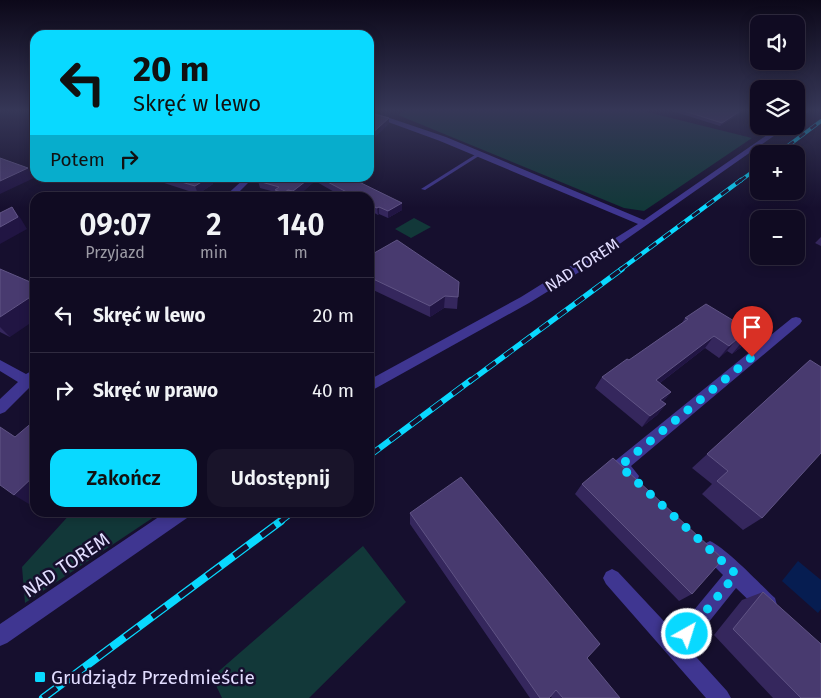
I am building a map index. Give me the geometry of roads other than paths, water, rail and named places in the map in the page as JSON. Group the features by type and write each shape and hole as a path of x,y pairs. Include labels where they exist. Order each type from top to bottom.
{"street":[{"path":"451,143 644,224"},
{"name":"NAD TOREM","path":"374,384 407,363 546,288 605,251 761,143"},
{"path":"234,192 245,182"},
{"path":"642,486 620,466 796,321"},
{"path":"0,365 30,377"},
{"path":"0,408 30,378"},
{"name":"NAD TOREM","path":"0,636 174,517"},
{"path":"700,540 778,614"},
{"path":"675,648 736,574"},
{"path":"612,578 720,698"}],"lane":[{"path":"423,189 480,154"}],"water":[{"path":"798,561 821,580 821,609 818,613 782,581"}],"railway":[{"path":"789,145 792,143"},
{"path":"740,181 750,174"},
{"path":"620,270 741,180"},
{"path":"469,382 622,269"},
{"path":"374,452 471,380"},
{"path":"280,522 286,517"},
{"path":"43,698 281,521"}],"place":[{"name":"Grudziądz Przedmieście","path":"40,677"}]}
